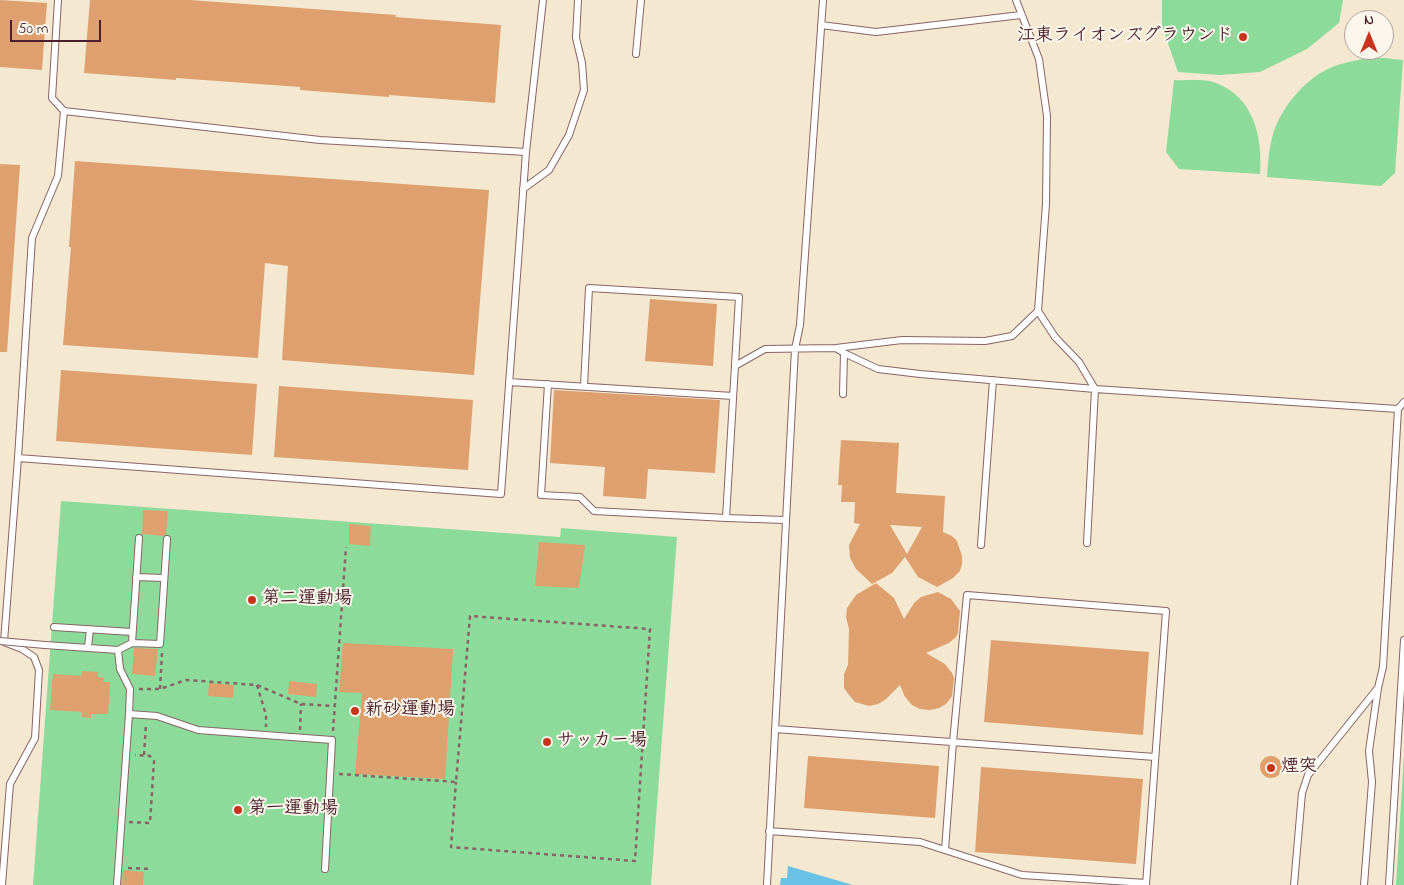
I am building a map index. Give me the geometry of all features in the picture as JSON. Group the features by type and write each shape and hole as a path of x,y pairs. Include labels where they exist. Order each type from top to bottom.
{"lane":[{"path":"58,0 52,98 64,110 320,140 526,152"},
{"path":"18,458 501,494 526,152 543,0"},
{"path":"523,189 549,170 570,135 584,90 582,63 576,38 578,0"},
{"path":"636,54 641,0"},
{"path":"766,885 795,349 800,325 823,0"},
{"path":"1016,0 1038,59 1047,116 1046,204 1038,310 1055,337 1079,362 1095,388 1087,543"},
{"path":"821,25 876,32 1021,15"},
{"path":"2,885 10,784 35,738 39,670 34,657 22,649 4,642 32,238 58,176 64,110"},
{"path":"584,386 589,288 739,297 726,518"},
{"path":"735,366 765,349 836,348 902,340 985,341 1012,336 1038,310"},
{"path":"836,348 878,369 920,374 1398,409"},
{"path":"843,394 844,353"},
{"path":"981,545 993,380"},
{"path":"509,382 733,396"},
{"path":"548,384 541,495 580,497 594,511 785,520"},
{"path":"1364,885 1372,782 1369,751 1382,667 1398,409 1404,402"},
{"path":"132,643 139,538"},
{"path":"0,641 118,650 132,643 160,644 167,539"},
{"path":"136,576 164,578"},
{"path":"769,831 920,842 1022,876 1073,882 1146,884 1166,611 967,595 953,742 946,850"},
{"path":"54,626 132,632"},
{"path":"88,647 90,629"},
{"path":"1389,885 1404,640"},
{"path":"117,885 130,714 130,688 120,669 118,650"},
{"path":"1294,885 1302,793 1308,776 1378,688"},
{"path":"130,714 157,716 198,730 332,740 325,869"},
{"path":"775,729 1155,757"}],"path":[{"path":"332,740 346,548"},
{"path":"470,616 650,629 635,861 450,848 456,782 470,616"},
{"path":"160,644 162,651 160,689"},
{"path":"130,688 160,689 186,680 257,685 301,704 335,706"},
{"path":"257,685 266,714 266,735"},
{"path":"300,738 301,704"},
{"path":"144,755 147,715"},
{"path":"122,821 150,823 154,761 150,756 126,755"},
{"path":"330,774 456,782"},
{"path":"119,867 150,869"}],"green space":[{"name":"江東ライオンズグラウンド","path":"1162,0 1343,0 1339,23 1307,49 1260,72 1220,75 1178,72 1162,26"},
{"path":"1359,60 1403,60 1395,173 1381,186 1267,177 1270,148 1274,131 1282,113 1310,81 1326,70"},
{"path":"1174,80 1211,81 1229,89 1239,98 1247,108 1257,133 1261,160 1260,174 1179,169 1166,152"},
{"name":"新砂運動場","path":"61,501 560,537 561,528 677,537 651,885 33,885"},
{"path":"1404,754 1404,885 1396,885"}],"water":[{"path":"788,866 853,885 780,885 781,878 787,878"}],"building":[{"path":"0,0 47,3 42,70 0,67"},
{"path":"90,0 190,0 396,15 395,17 501,25 495,103 300,90 300,87 84,73"},
{"path":"75,161 489,190 474,375 282,360 288,266 265,263 258,358 63,345 71,247 69,247"},
{"path":"0,164 20,165 7,352 0,352"},
{"path":"650,299 717,304 713,366 645,361"},
{"path":"61,370 257,384 252,455 56,441"},
{"path":"279,386 473,400 468,470 274,457"},
{"path":"554,390 720,400 715,473 648,469 646,499 603,496 605,467 550,463"},
{"path":"841,440 899,443 896,493 945,496 943,532 952,536 957,541 962,556 960,571 953,578 937,587 918,577 905,557 892,573 872,584 856,569 850,558 849,545 860,524 854,523 855,502 841,502 842,485 838,485","holes":["890,525 922,527 907,554"]},
{"path":"143,510 168,511 166,534 164,536 142,534"},
{"path":"349,524 371,526 370,546 349,544"},
{"path":"539,542 585,545 579,588 535,586"},
{"path":"876,583 894,598 904,619 914,603 921,597 938,592 951,599 960,611 956,637 949,643 926,653 945,664 954,678 952,696 946,704 939,708 930,710 920,709 912,705 905,697 900,685 885,700 869,706 855,702 844,688 844,674 848,665 849,629 846,617 847,608 856,595"},
{"path":"991,640 1149,652 1143,735 984,722"},
{"path":"343,643 453,649 445,779 355,774 362,693 339,692"},
{"path":"134,648 158,649 155,676 132,674"},
{"path":"82,671 98,672 98,677 104,678 103,682 110,682 108,714 91,714 91,718 82,717 82,712 50,710 53,674 81,676"},
{"path":"289,681 317,684 316,697 288,694"},
{"path":"209,683 234,685 233,698 208,696"},
{"path":"808,756 939,766 935,818 804,808"},
{"name":"煙突","path":"1271,756 1279,759 1282,767 1279,775 1271,778 1263,775 1260,767 1263,759"},
{"path":"981,767 1143,779 1136,864 975,852"},
{"path":"123,870 144,872 143,885 122,885"}],"place":[{"name":"江東ライオンズグラウンド","path":"1243,37"},
{"name":"第二運動場","path":"252,600"},
{"name":"新砂運動場","path":"355,711"},
{"name":"サッカー場","path":"547,742"},
{"name":"煙突","path":"1271,768"},
{"name":"第一運動場","path":"238,810"}]}
